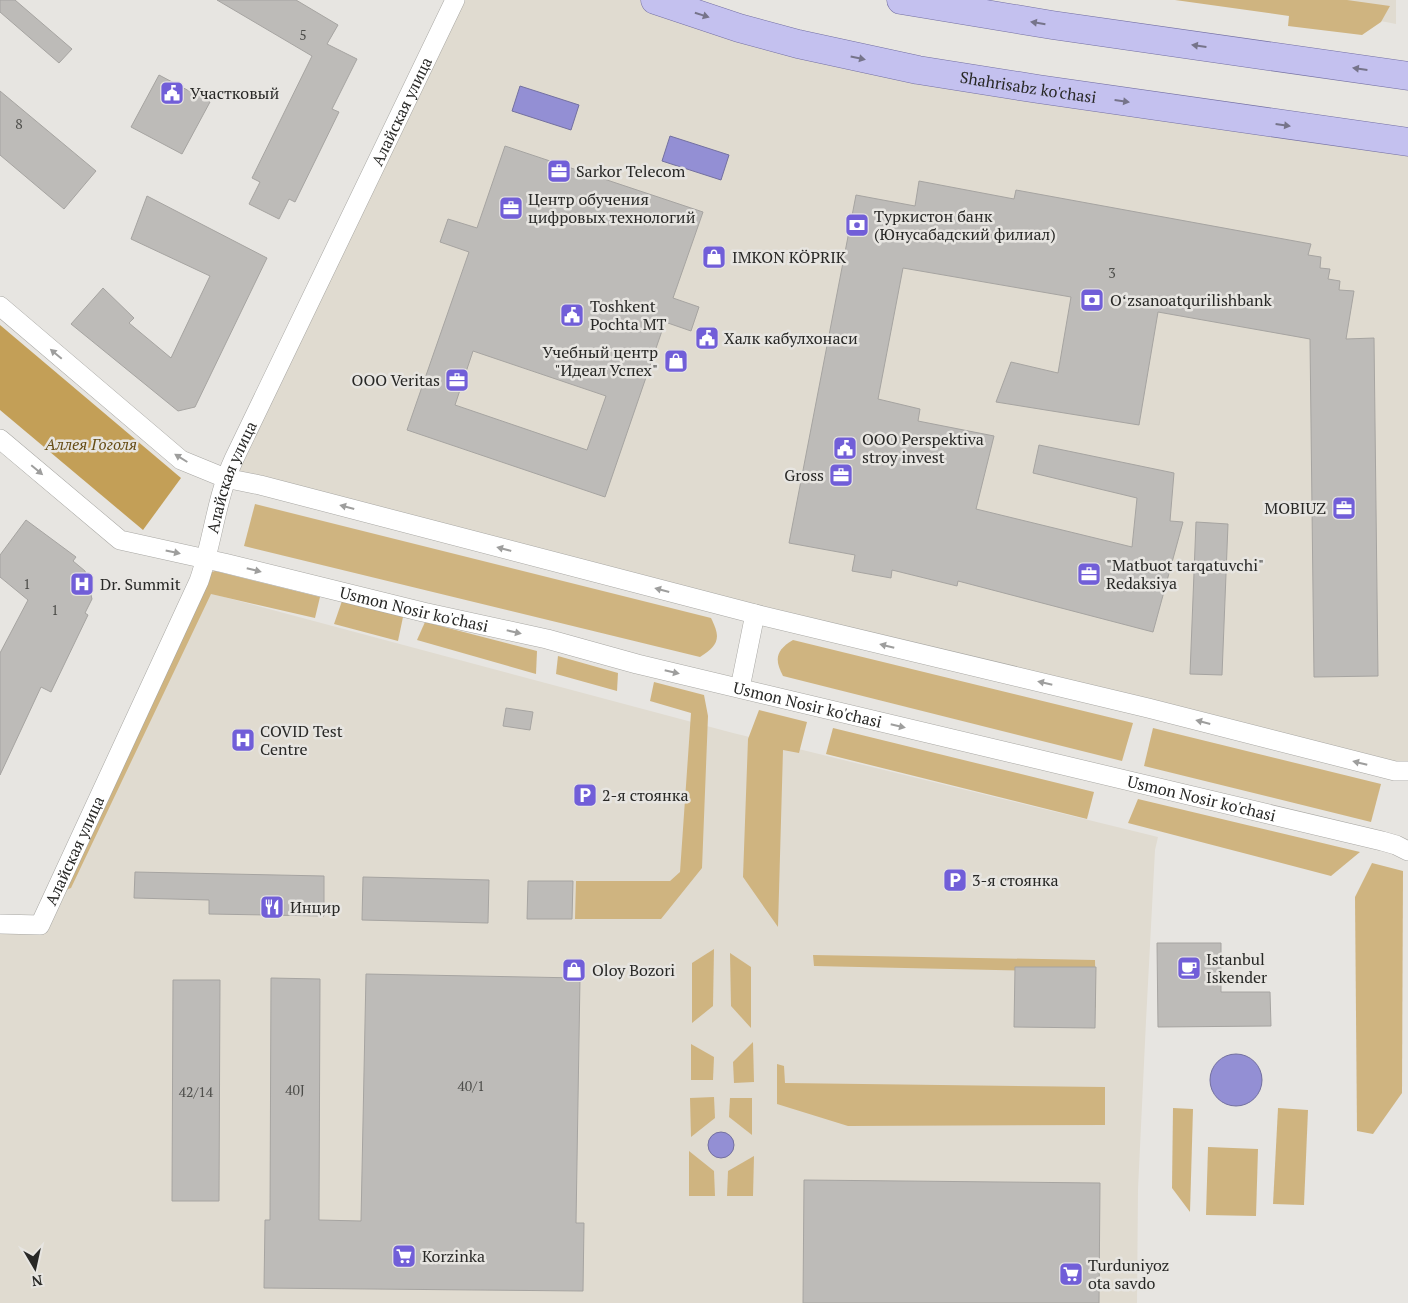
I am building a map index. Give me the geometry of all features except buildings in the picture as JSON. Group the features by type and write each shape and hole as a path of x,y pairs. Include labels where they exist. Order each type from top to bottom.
{"main road":[{"name":"Shahrisabz ko'chasi","path":"655,0 739,28 798,44 918,70 1408,142"},
{"path":"902,0 1052,25 1408,76"}],"street":[{"name":"Алайская улица","path":"0,924 40,925 195,590 206,559 225,478 454,0"},
{"path":"0,306 181,460 225,478 260,485 755,614 1148,708 1395,771 1408,771"},
{"name":"Usmon Nosir ko'chasi","path":"0,439 120,540 423,612 547,639 637,664 1372,838 1396,845 1408,851"},
{"path":"740,688 755,614"}],"shaded area":[{"path":"455,0 655,0 739,28 1408,142 1408,771 225,478"},
{"path":"1175,0 1347,0 1390,6 1381,22 1362,35 1288,26 1289,16"},
{"path":"1274,0 1396,0 1396,24"},
{"path":"520,86 579,105 571,130 512,111"},
{"path":"670,136 729,155 721,180 662,161"},
{"path":"255,504 711,618 716,631 716,640 711,649 700,657 244,546"},
{"path":"215,571 320,597 315,618 211,594 71,888 52,895 205,574"},
{"name":"Oloy Bozori","path":"194,589 733,733 1158,837 1155,850 1138,1189 1137,1303 0,1303 0,918 42,918"},
{"path":"342,601 403,617 398,641 334,624"},
{"path":"425,622 537,651 536,674 417,640"},
{"path":"793,640 1133,723 1122,761 783,676 778,665 778,655 783,647"},
{"path":"558,656 618,673 617,691 556,674"},
{"path":"654,682 704,695 708,716 702,868 661,919 575,919 576,881 670,881 680,872 691,713 650,701"},
{"path":"759,710 807,722 799,753 783,750 778,927 743,877 748,739"},
{"path":"833,728 1094,792 1087,819 826,754"},
{"path":"1153,728 1381,784 1371,822 1144,766"},
{"path":"1138,799 1360,852 1331,876 1128,823"},
{"path":"1372,863 1403,871 1402,1093 1373,1134 1357,1131 1355,897"},
{"path":"714,949 713,1006 692,1023 692,963"},
{"path":"730,953 751,967 751,1028 731,1006"},
{"path":"813,955 1095,960 1096,1007 1089,1015 1086,972 814,966"},
{"path":"753,1042 754,1082 734,1083 733,1062"},
{"path":"691,1044 714,1057 713,1080 691,1080"},
{"path":"1231,1054 1241,1054 1255,1061 1262,1075 1262,1085 1255,1099 1241,1106 1231,1106 1221,1102 1214,1095 1210,1085 1210,1075 1214,1065 1221,1058"},
{"path":"777,1064 784,1066 785,1083 1105,1087 1105,1125 848,1126 777,1104"},
{"path":"714,1097 715,1118 691,1137 690,1098"},
{"path":"730,1098 752,1098 752,1135 729,1117"},
{"path":"1173,1108 1193,1109 1190,1212 1172,1188"},
{"path":"1278,1108 1308,1110 1304,1205 1273,1204"},
{"path":"721,1132 730,1136 734,1145 730,1154 721,1158 712,1154 708,1145 712,1136"},
{"path":"1208,1147 1258,1149 1256,1216 1206,1215"},
{"path":"689,1151 714,1171 715,1196 689,1196"},
{"path":"754,1156 753,1196 727,1196 728,1171"}],"green space":[{"name":"Аллея Гоголя","path":"0,325 181,478 143,530 0,410"}],"place":[{"name":"Участковый","path":"172,93"},
{"name":"Sarkor Telecom","path":"559,171"},
{"name":"Центр обучения цифровых технологий","path":"511,208"},
{"name":"Туркистон банк (Юнусабадский филиал)","path":"857,225"},
{"name":"IMKON KÖPRIK","path":"714,257"},
{"name":"Oʻzsanoatqurilishbank","path":"1092,300"},
{"name":"Toshkent Pochta MT","path":"572,315"},
{"name":"Халк кабулхонаси","path":"707,338"},
{"name":"Учебный центр \"Идеал Успех\"","path":"676,361"},
{"name":"OOO Veritas","path":"457,380"},
{"name":"ООО Perspektiva stroy invest","path":"845,448"},
{"name":"Gross","path":"841,475"},
{"name":"MOBIUZ","path":"1344,508"},
{"name":"\"Matbuot tarqatuvchi\" Redaksiya","path":"1089,574"},
{"name":"Dr. Summit","path":"82,584"},
{"name":"COVID Test Centre","path":"243,740"},
{"name":"2-я стоянка","path":"585,795"},
{"name":"3-я стоянка","path":"955,880"},
{"name":"Инцир","path":"272,907"},
{"name":"Istanbul Iskender","path":"1189,968"},
{"name":"Oloy Bozori","path":"574,970"},
{"name":"Korzinka","path":"404,1256"},
{"name":"Turduniyoz ota savdo","path":"1071,1274"}]}
